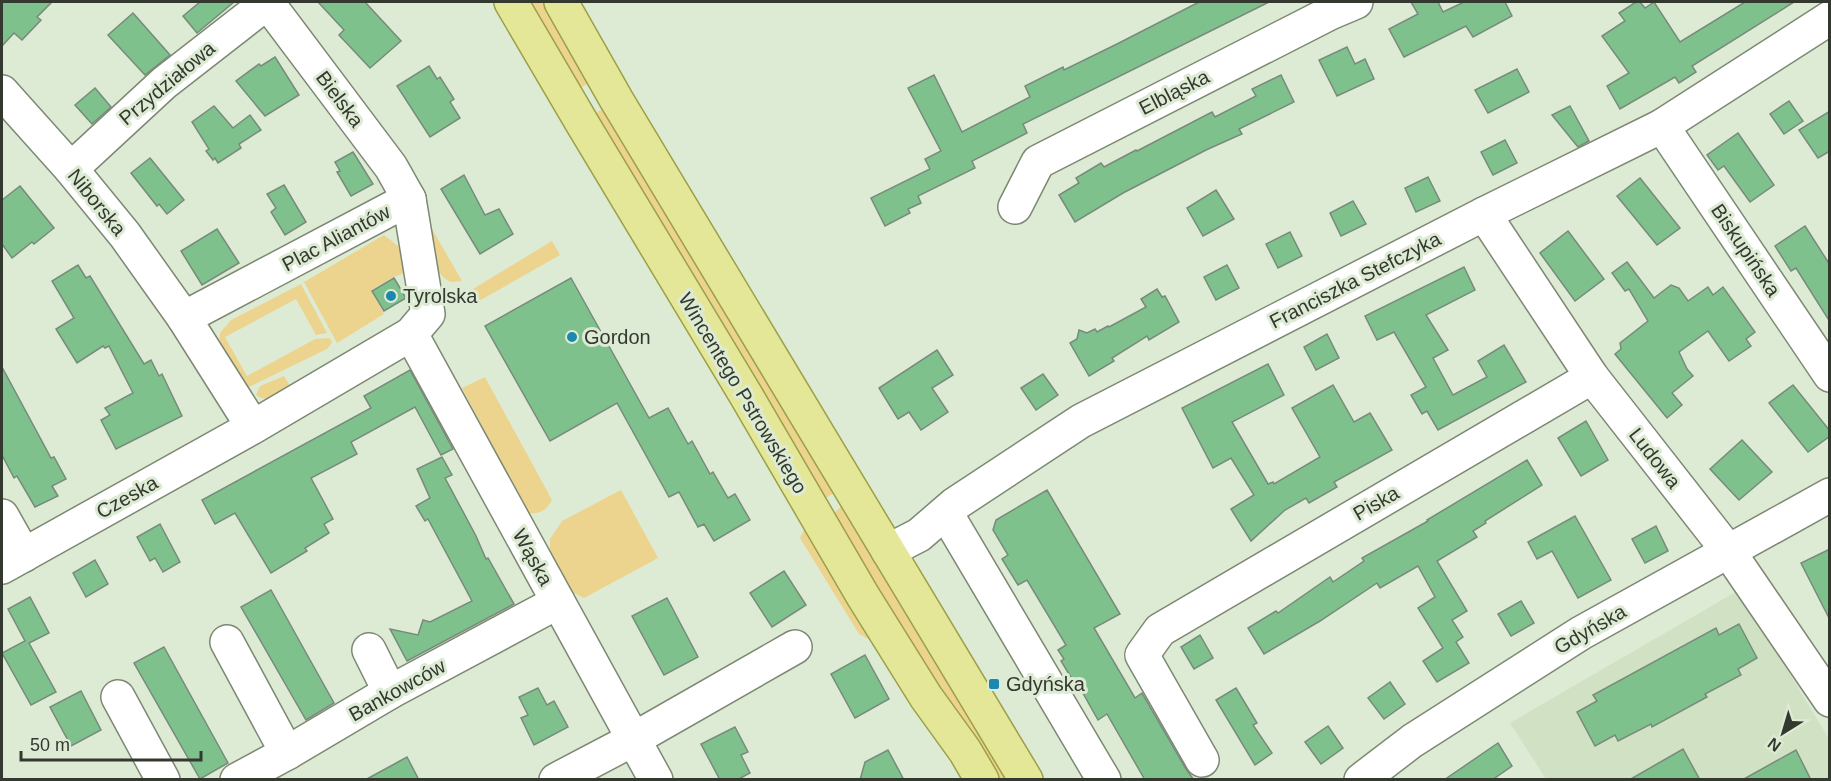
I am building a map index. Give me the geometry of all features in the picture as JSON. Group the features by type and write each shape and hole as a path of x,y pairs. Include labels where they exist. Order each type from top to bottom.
{"main road":[{"name":"Wincentego Pstrowskiego","path":"511,2 747,397 862,596 926,697 965,751 981,780"},
{"path":"561,2 616,99 1026,780"},
{"path":"582,123 582,109 590,100 602,95 616,99"}],"street":[{"name":"Przydziałowa","path":"70,169 164,83 267,2"},
{"name":"Bielska","path":"267,2 391,167 409,199"},
{"name":"Elbląska","path":"1015,207 1038,162 1330,13 1356,2"},
{"name":"Franciszka Stefczyka","path":"888,551 919,535 955,504 1081,421 1484,214 1662,126 1830,18"},
{"name":"Niborska","path":"2,92 125,235 184,318"},
{"name":"Biskupińska","path":"1662,126 1830,375"},
{"name":"Plac Aliantów","path":"184,318 409,199 428,314 411,334 253,427"},
{"name":"Ludowa","path":"1484,214 1592,377 1729,552 1830,700"},
{"path":"184,318 253,427"},
{"name":"Wąska","path":"411,334 656,780"},
{"name":"Piska","path":"1202,760 1142,655 1160,630 1592,377"},
{"name":"Czeska","path":"13,561 253,427"},
{"name":"Gdyńska","path":"1365,778 1412,741 1581,633 1830,495"},
{"path":"946,513 1104,780"},
{"path":"2,516 13,561"},
{"name":"Bankowców","path":"237,780 390,692 558,602"},
{"path":"227,642 287,753"},
{"path":"556,780 634,739 795,646"},
{"path":"369,650 390,692"},
{"path":"118,697 163,780"}],"shaded area":[{"path":"525,2 545,2 589,83 577,90"},
{"path":"605,107 836,492 822,500 591,116"},
{"path":"424,215 462,281 452,282 445,279 439,272 431,253"},
{"path":"384,235 398,246 410,271 371,290 384,314 337,343 304,282"},
{"path":"552,241 560,255 479,301 473,289"},
{"path":"301,284 327,333 316,335 296,299 225,337 247,376 315,339 330,338 332,343 327,349 247,388 219,348 220,333 231,320"},
{"path":"284,376 292,390 270,399 256,395 260,386"},
{"path":"485,377 552,500 542,511 528,513 462,388"},
{"path":"621,490 658,558 584,598 570,591 550,550 550,539 562,521"},
{"path":"843,505 1009,779 1001,779 965,736 832,515"},
{"path":"805,528 871,635 870,640 859,634 800,538"},
{"path":"1739,590 1829,739 1829,779 1546,779 1510,723"}],"building":[{"path":"2,2 52,2 37,17 41,20 22,40 14,33 2,46"},
{"path":"200,2 234,2 197,33 183,16"},
{"path":"318,2 365,2 401,41 370,68 339,35 344,30"},
{"path":"1199,2 1269,2 1023,124 1027,133 972,161 975,168 918,196 921,203 908,209 910,213 885,226 871,198 930,169 925,159 941,151 908,88 934,75 962,132 1030,97 1025,86 1063,67 1064,70"},
{"path":"1411,2 1438,2 1443,12 1464,2 1505,2 1512,16 1473,37 1466,26 1404,57 1389,29 1418,14"},
{"path":"1636,2 1640,2 1645,8 1654,2 1680,42 1745,2 1794,2 1692,66 1696,72 1679,83 1675,77 1620,109 1607,86 1629,73 1602,36 1625,21 1619,13"},
{"path":"133,13 170,55 145,75 108,35"},
{"path":"1347,47 1355,64 1365,59 1374,79 1337,96 1319,60"},
{"path":"275,57 299,95 265,116 236,81 259,64 261,66"},
{"path":"429,66 437,79 440,77 454,99 450,102 460,118 430,137 397,86"},
{"path":"1517,69 1529,92 1488,113 1475,90"},
{"path":"1281,75 1294,102 1239,129 1242,134 1123,193 1075,222 1059,195 1079,183 1076,178 1101,163 1104,167 1212,112 1215,117 1256,96 1252,89"},
{"path":"95,88 111,107 92,124 75,105"},
{"path":"1789,101 1803,121 1784,134 1770,114"},
{"path":"214,106 233,128 250,115 261,130 239,144 241,148 218,163 206,151 209,149 192,122"},
{"path":"1570,106 1589,141 1578,147 1552,115"},
{"path":"1830,111 1830,151 1818,158 1799,130"},
{"path":"1738,133 1774,185 1750,202 1724,166 1718,170 1707,155"},
{"path":"1505,140 1517,163 1493,175 1481,152"},
{"path":"353,152 373,184 351,196 337,172 340,171 335,162"},
{"path":"150,158 184,200 167,214 159,204 157,206 131,173"},
{"path":"464,175 485,215 499,209 513,234 480,254 441,189"},
{"path":"1428,177 1440,201 1416,212 1405,188"},
{"path":"1640,178 1680,228 1657,245 1617,196"},
{"path":"284,185 306,222 285,235 271,212 276,208 267,194"},
{"path":"20,186 54,228 12,258 2,244 2,200"},
{"path":"1216,190 1234,219 1203,236 1187,208"},
{"path":"1353,201 1366,224 1341,236 1330,213"},
{"path":"1805,226 1830,265 1830,322 1796,268 1791,271 1775,246"},
{"path":"217,229 239,263 202,285 181,251"},
{"path":"1568,231 1604,279 1575,301 1540,253"},
{"path":"1290,232 1302,256 1278,268 1266,244"},
{"path":"1627,262 1654,298 1671,285 1679,288 1688,301 1708,287 1713,295 1723,287 1755,332 1746,339 1751,346 1729,361 1708,331 1679,352 1693,376 1672,393 1682,405 1667,418 1615,354 1621,349 1620,343 1648,321 1629,289 1625,291 1612,273"},
{"path":"78,265 86,278 90,276 144,364 151,360 159,376 162,374 182,416 116,449 101,420 110,415 105,408 133,393 109,346 105,348 103,346 77,363 56,329 74,318 52,281"},
{"path":"1227,265 1239,288 1216,300 1204,277"},
{"path":"1464,267 1475,290 1426,315 1448,350 1433,358 1453,395 1487,377 1478,361 1504,345 1526,382 1438,430 1427,411 1422,414 1411,395 1426,387 1394,332 1377,340 1365,316"},
{"path":"394,278 406,298 384,311 372,291"},
{"path":"571,278 649,418 668,408 688,444 692,441 710,474 713,472 728,498 735,494 750,520 714,541 704,524 698,527 679,492 669,497 617,403 550,441 485,326"},
{"path":"1157,289 1162,297 1165,296 1179,322 1149,340 1147,336 1112,358 1114,361 1089,376 1070,343 1077,339 1079,330 1087,333 1095,329 1097,332 1109,327 1146,307 1141,299"},
{"path":"1327,334 1339,358 1316,370 1304,347"},
{"path":"937,350 953,375 932,388 948,412 921,430 909,412 898,419 879,388"},
{"path":"1268,364 1284,395 1232,422 1268,484 1273,482 1274,484 1320,457 1292,408 1333,385 1354,422 1370,413 1392,450 1334,482 1337,487 1309,503 1306,498 1285,510 1251,541 1231,509 1254,495 1231,458 1213,468 1182,408"},
{"path":"2,367 51,458 54,457 66,479 52,486 58,496 35,507 17,476 14,478 2,455"},
{"path":"410,370 453,449 441,455 415,407 351,442 357,454 311,478 333,519 324,524 329,533 305,548 307,551 271,573 235,513 215,524 202,500 371,408 364,396"},
{"path":"1043,374 1058,395 1036,410 1021,388"},
{"path":"1793,385 1830,431 1830,436 1808,452 1769,403"},
{"path":"1586,421 1608,460 1581,476 1558,438"},
{"path":"1742,440 1772,472 1739,500 1710,469"},
{"path":"442,457 452,475 445,478 486,559 488,558 514,604 407,661 390,629 418,635 423,620 430,622 472,601 428,519 425,521 416,506 430,498 417,469"},
{"path":"1527,460 1542,485 1485,521 1486,523 1473,531 1477,537 1437,561 1467,611 1452,620 1463,637 1456,642 1469,663 1437,682 1423,661 1443,648 1418,608 1435,597 1418,566 1380,588 1377,583 1320,621 1264,654 1248,628 1276,611 1278,613 1330,577 1333,582 1364,561 1362,558 1428,521"},
{"path":"1047,490 1120,614 1094,628 1135,698 1142,693 1194,780 1145,780 1107,714 1098,720 1061,661 1064,659 1058,650 1066,645 1027,580 1018,585 1002,559 1008,555 993,530 996,520"},
{"path":"1575,516 1611,580 1578,598 1552,551 1537,559 1528,542"},
{"path":"160,524 180,562 163,572 155,558 150,561 137,537"},
{"path":"1656,526 1668,551 1645,563 1632,539"},
{"path":"1830,549 1830,620 1801,563"},
{"path":"95,560 108,584 86,597 73,573"},
{"path":"784,571 806,605 772,627 750,593"},
{"path":"271,590 334,703 306,720 241,607"},
{"path":"30,597 49,633 29,643 56,692 31,705 2,653 25,641 8,609"},
{"path":"667,598 698,657 664,675 632,616"},
{"path":"1521,601 1534,623 1511,636 1498,614"},
{"path":"1739,624 1757,658 1738,669 1741,675 1705,694 1707,697 1652,727 1651,724 1618,741 1615,735 1595,746 1577,712 1597,701 1593,695 1716,628 1719,635"},
{"path":"1200,635 1213,658 1194,669 1181,647"},
{"path":"164,647 228,763 200,779 134,663"},
{"path":"865,655 889,699 855,718 831,674"},
{"path":"1390,682 1405,704 1384,719 1368,698"},
{"path":"538,688 547,705 554,701 568,727 534,745 521,718 528,715 519,697"},
{"path":"1236,688 1257,723 1253,725 1272,753 1255,765 1216,700"},
{"path":"81,691 101,730 71,746 50,707"},
{"path":"1328,726 1343,748 1321,764 1305,742"},
{"path":"735,727 748,752 741,755 750,773 737,780 720,780 701,744"},
{"path":"1498,743 1512,766 1492,780 1444,780"},
{"path":"1683,749 1700,780 1629,780"},
{"path":"888,750 904,780 860,780 865,762"},
{"path":"1796,750 1811,780 1742,780"},
{"path":"407,757 419,780 365,780 398,762"}],"place":[{"name":"Tyrolska","path":"391,296"},
{"name":"Gordon","path":"572,337"},
{"name":"Gdyńska","path":"994,684"}]}
